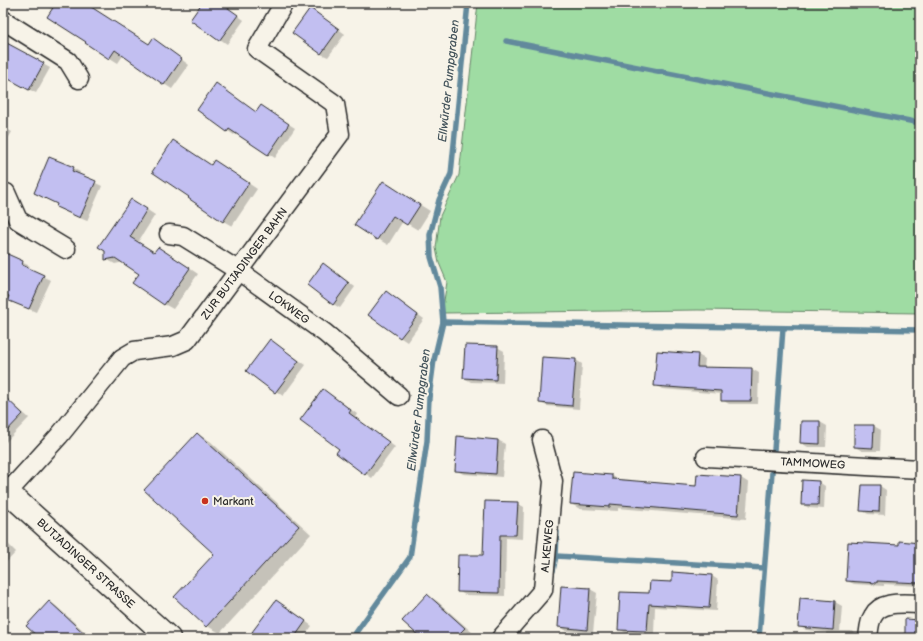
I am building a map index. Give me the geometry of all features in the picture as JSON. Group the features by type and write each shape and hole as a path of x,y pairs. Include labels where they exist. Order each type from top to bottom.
{"main road":[{"name":"BUTJADINGER STRASSE","path":"5,490 169,638"}],"street":[{"name":"ZUR BUTJADINGER BAHN","path":"5,490 59,436 122,358 134,351 173,346 187,340 340,134 335,104 257,49 284,3"},
{"path":"3,20 68,61 79,79"},
{"path":"3,193 6,193 18,220 66,250"},
{"name":"LOKWEG","path":"169,234 183,236 239,271 325,333 399,396"},
{"name":"ALKEWEG","path":"501,638 543,590 553,481 542,440"},
{"name":"TAMMOWEG","path":"706,457 920,469"},
{"path":"868,638 872,616 878,609 887,605 920,604"}],"green space":[{"path":"478,3 920,3 920,313 698,310 442,313 447,282 439,263 436,248 440,216 459,175"}],"building":[{"path":"56,3 85,3 149,44 153,38 182,59 164,85 115,50 109,59 47,17"},
{"path":"202,3 221,3 238,15 219,41 190,20"},
{"path":"310,8 339,29 321,54 292,33"},
{"path":"3,41 44,63 29,90 3,76"},
{"path":"216,83 256,112 261,105 289,124 268,155 229,129 227,132 197,110"},
{"path":"173,140 211,165 214,160 249,183 223,222 152,172"},
{"path":"49,157 74,167 72,171 96,181 80,218 56,207 57,204 34,193"},
{"path":"383,181 420,205 407,225 393,216 377,240 354,225"},
{"path":"131,199 147,209 130,237 154,252 158,247 190,268 164,305 132,283 139,274 115,258 105,260 105,251 98,247"},
{"path":"3,252 23,261 22,265 44,275 29,309 7,300 9,296 3,294"},
{"path":"323,263 349,283 333,305 307,285"},
{"path":"386,291 418,315 400,338 368,315"},
{"path":"270,339 299,361 275,393 246,371"},
{"path":"465,345 498,346 496,380 463,378"},
{"path":"657,351 698,354 697,367 752,368 751,401 721,401 721,391 654,386"},
{"path":"542,357 576,359 572,406 539,403"},
{"path":"323,389 351,410 349,413 389,442 365,475 336,453 339,449 300,420"},
{"path":"3,395 23,414 3,435"},
{"path":"801,421 820,421 820,444 800,443"},
{"path":"854,425 874,425 873,448 854,447"},
{"path":"197,433 299,526 206,627 174,597 214,554 144,490"},
{"path":"457,436 498,440 496,474 455,471"},
{"path":"573,472 612,475 612,479 696,486 697,474 741,477 738,515 610,504 610,507 570,504"},
{"path":"802,480 819,481 818,505 801,505"},
{"path":"862,485 880,485 879,512 860,511"},
{"path":"485,501 518,502 516,535 500,535 499,593 457,592 458,555 483,555"},
{"path":"899,541 920,543 920,583 846,581 848,542 899,545"},
{"path":"672,572 712,575 709,608 649,604 647,631 618,630 620,592 649,593 650,581 672,582"},
{"path":"561,586 590,588 587,630 558,627"},
{"path":"427,594 465,628 455,638 421,638 402,621"},
{"path":"800,598 835,601 833,630 798,627"},
{"path":"276,600 306,621 294,638 260,638 252,632"},
{"path":"49,601 89,638 39,638 26,626"},
{"path":"905,619 920,620 920,638 905,638"}],"waterway":[{"name":"Ellwürder Pumpgraben","path":"352,638 410,557 427,441 429,398 434,360 443,322 440,287 431,257 430,235 439,200 451,174 468,3"},
{"path":"506,41 920,123"},
{"path":"443,322 920,330"},
{"path":"774,450 783,328"},
{"path":"759,638 772,472"},
{"path":"553,571 556,556 557,532"},
{"path":"556,556 764,568"}],"place":[{"name":"Markant","path":"205,501"}]}
